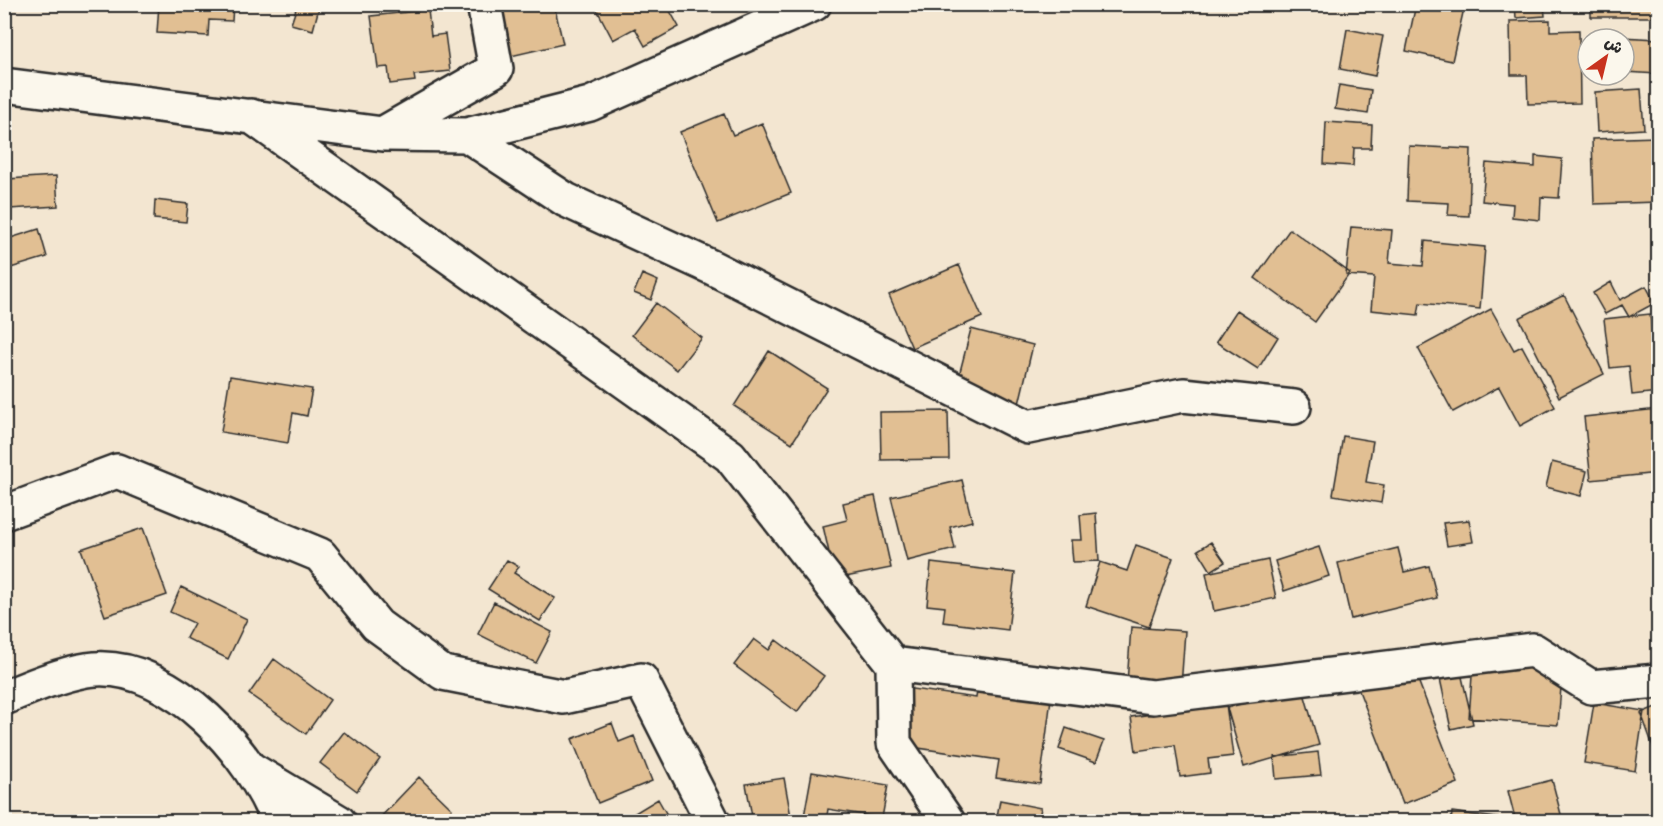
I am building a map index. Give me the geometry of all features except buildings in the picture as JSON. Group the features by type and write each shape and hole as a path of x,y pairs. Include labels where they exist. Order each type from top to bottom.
{"street":[{"path":"383,134 495,69 484,4"},
{"path":"4,85 383,134 467,135 590,104 814,4"},
{"path":"251,116 730,456 893,664 894,743 948,822"},
{"path":"467,135 566,200 711,267 1028,427 1183,395 1294,407"},
{"path":"4,513 117,471 320,555 377,625 443,673 564,697 641,680 714,822"},
{"path":"893,664 1153,697 1533,650 1591,687 1659,681"},
{"path":"4,699 34,685 96,669 138,675 182,697 210,720 248,767 278,822"},
{"path":"248,767 339,822"}]}
